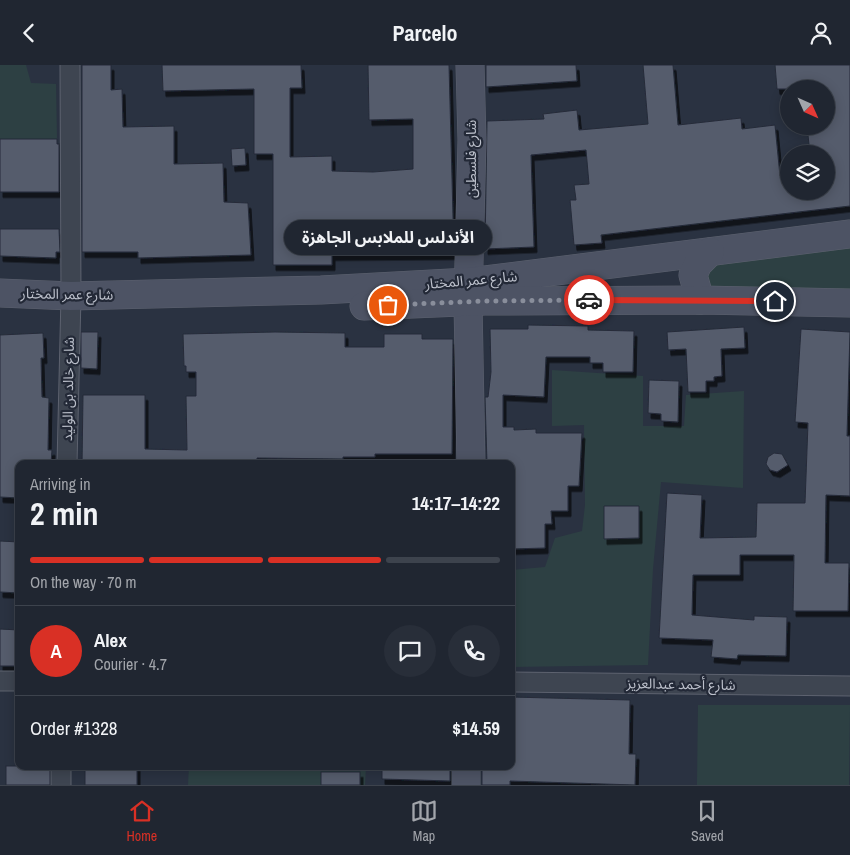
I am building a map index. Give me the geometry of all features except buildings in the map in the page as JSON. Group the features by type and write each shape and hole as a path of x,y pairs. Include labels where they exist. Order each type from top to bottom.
{"main road":[{"name":"شارع فلسطين","path":"470,65 472,140 469,293 471,460"},
{"name":"شارع عمر المختار","path":"0,312 70,305 469,293 710,252 850,234"},
{"path":"700,299 693,275 698,264 710,252"},
{"name":"شارع عمر المختار","path":"0,293 70,305"},
{"name":"شارع عمر المختار","path":"469,293 485,301 700,299 850,303"},
{"path":"466,770 466,785"}],"street":[{"name":"شارع خالد بن الوليد","path":"66,460 70,305 70,65"},
{"path":"0,681 15,681"},
{"name":"شارع أحمد عبدالعزيز","path":"515,682 850,686"},
{"path":"61,770 61,785"}],"shaded area":[{"path":"0,65 26,65 31,83 56,84 57,139 0,139"},
{"path":"850,243 850,299 710,294 704,283 708,266 725,257"},
{"path":"552,370 643,376 643,426 684,426 686,395 744,391 743,488 661,482 653,569 648,665 515,667 515,570 545,567 555,538 582,531 585,505 584,425 552,426"},
{"path":"698,705 850,705 849,785 697,785"},
{"path":"189,770 366,770 365,785 188,785"}],"way so far":[{"path":"388,305 485,301 589,300"}],"place":[{"name":"الأندلس للملابس الجاهزة","path":"388,305"}],"route":[{"path":"589,300 700,299 775,301"}]}
